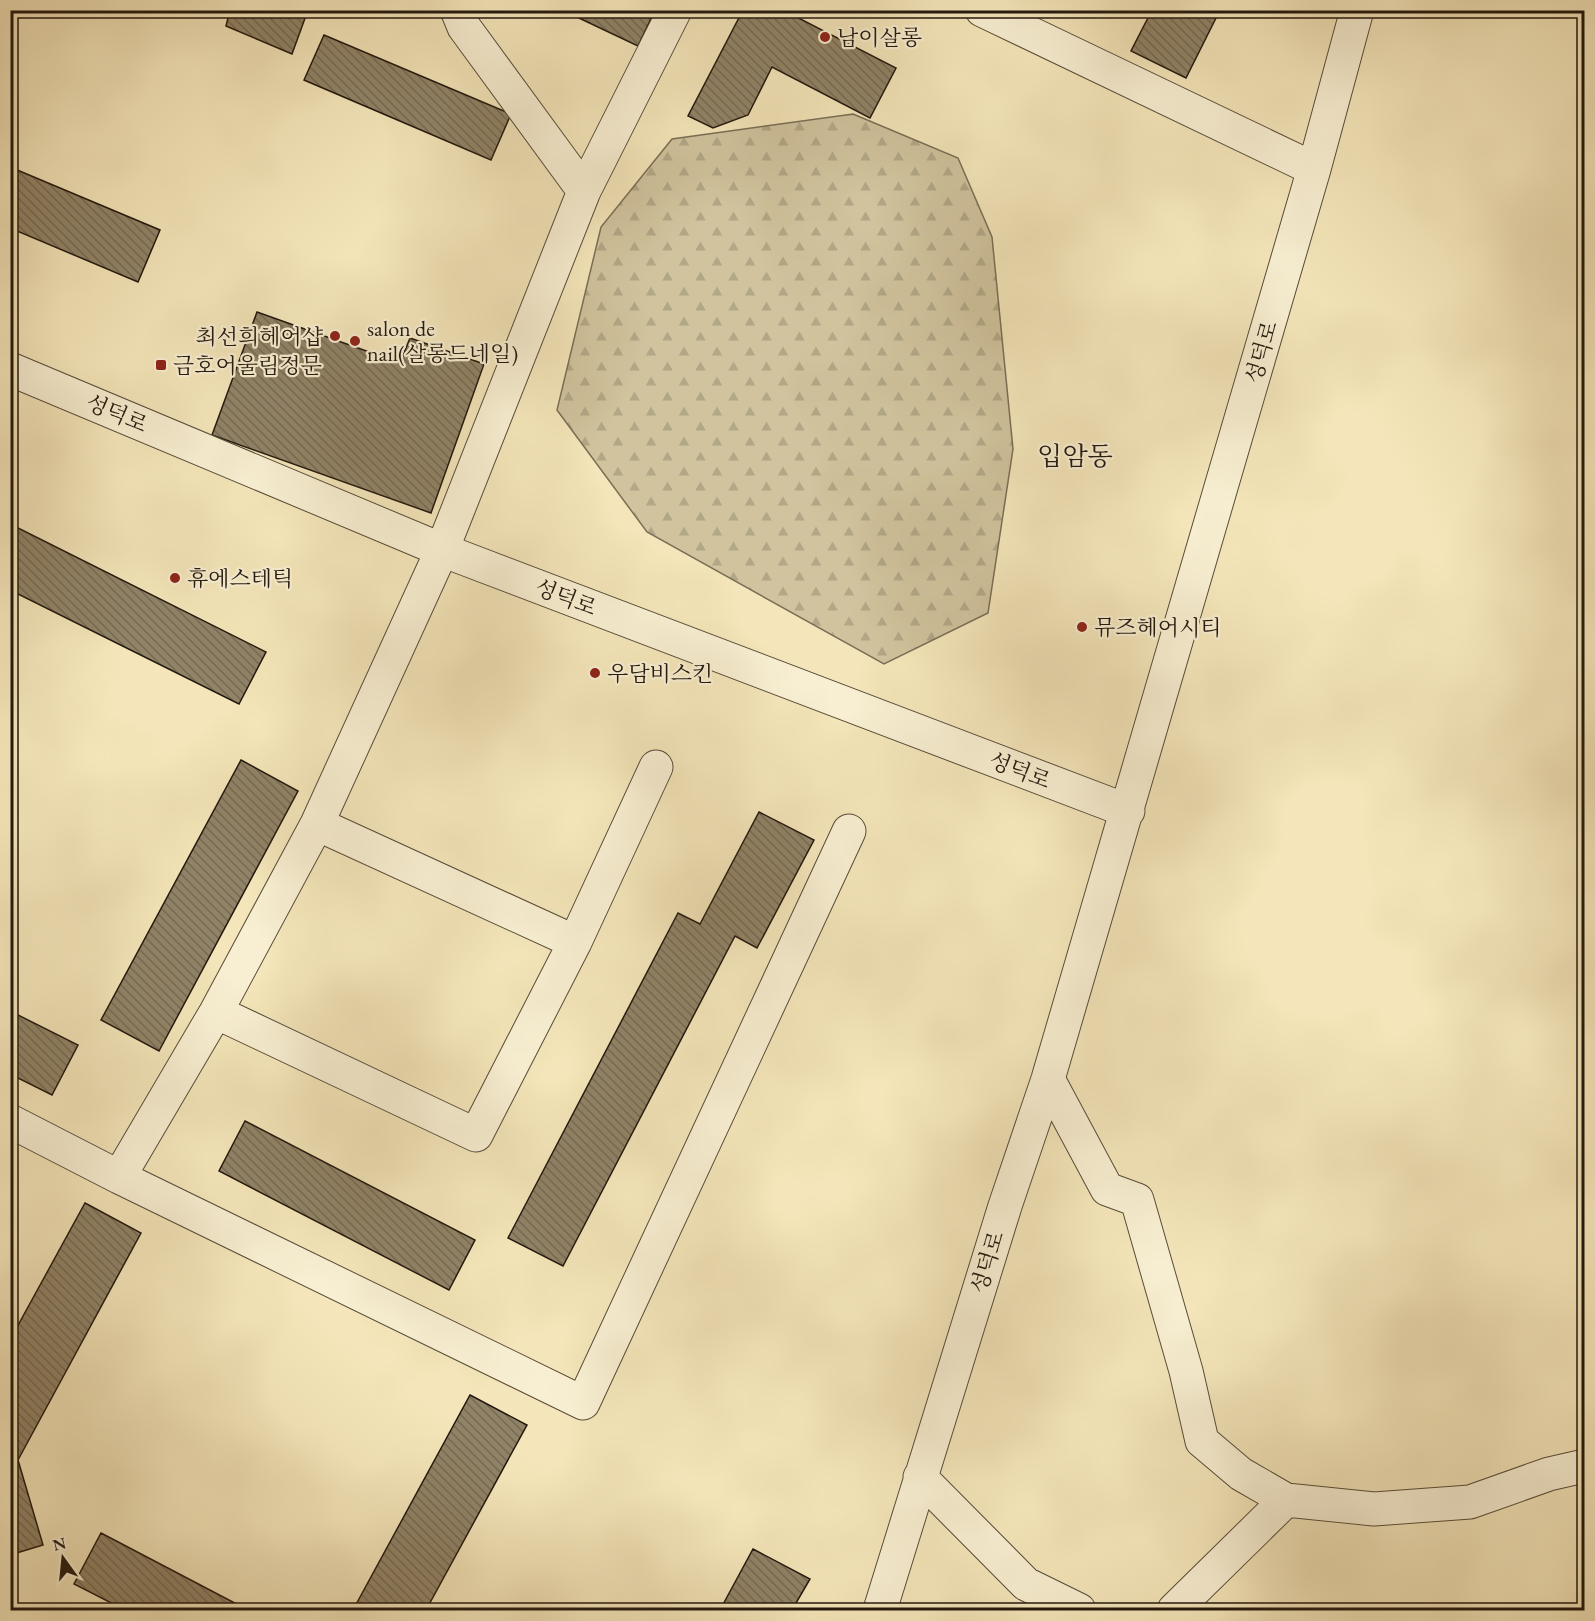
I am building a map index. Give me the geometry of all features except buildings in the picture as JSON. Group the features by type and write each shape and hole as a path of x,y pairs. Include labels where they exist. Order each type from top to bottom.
{"street":[{"path":"457,10 464,27 584,191"},
{"path":"119,1177 216,1012 317,824 442,550 584,191 675,10"},
{"path":"982,10 1314,169"},
{"name":"성덕로","path":"880,1611 1005,1206 1048,1079 1128,811 1314,169 1357,10"},
{"name":"성덕로","path":"10,369 442,550 1128,811"},
{"path":"216,1012 476,1135 574,942 656,767"},
{"path":"317,824 574,942"},
{"path":"10,1121 119,1177 584,1403 849,831"},
{"path":"1048,1079 1107,1189 1137,1200 1185,1371 1202,1441 1241,1474 1286,1500 1374,1509 1470,1502 1549,1474 1584,1466"},
{"path":"920,1478 1026,1584 1079,1611"},
{"path":"1174,1611 1286,1500"}],"green space":[{"path":"853,114 958,158 992,237 1013,449 988,613 884,664 647,532 557,410 601,227 672,139"}],"place":[{"name":"남이살롱","path":"825,37"},
{"name":"최선희헤어샵","path":"335,336"},
{"name":"salon de nail(살롱드네일)","path":"355,341"},
{"name":"금호어울림정문","path":"161,365"},
{"name":"휴에스테틱","path":"175,578"},
{"name":"뮤즈헤어시티","path":"1082,627"},
{"name":"우담비스킨","path":"595,673"}],"district":[{"name":"입암동","path":"1075,456"}]}
